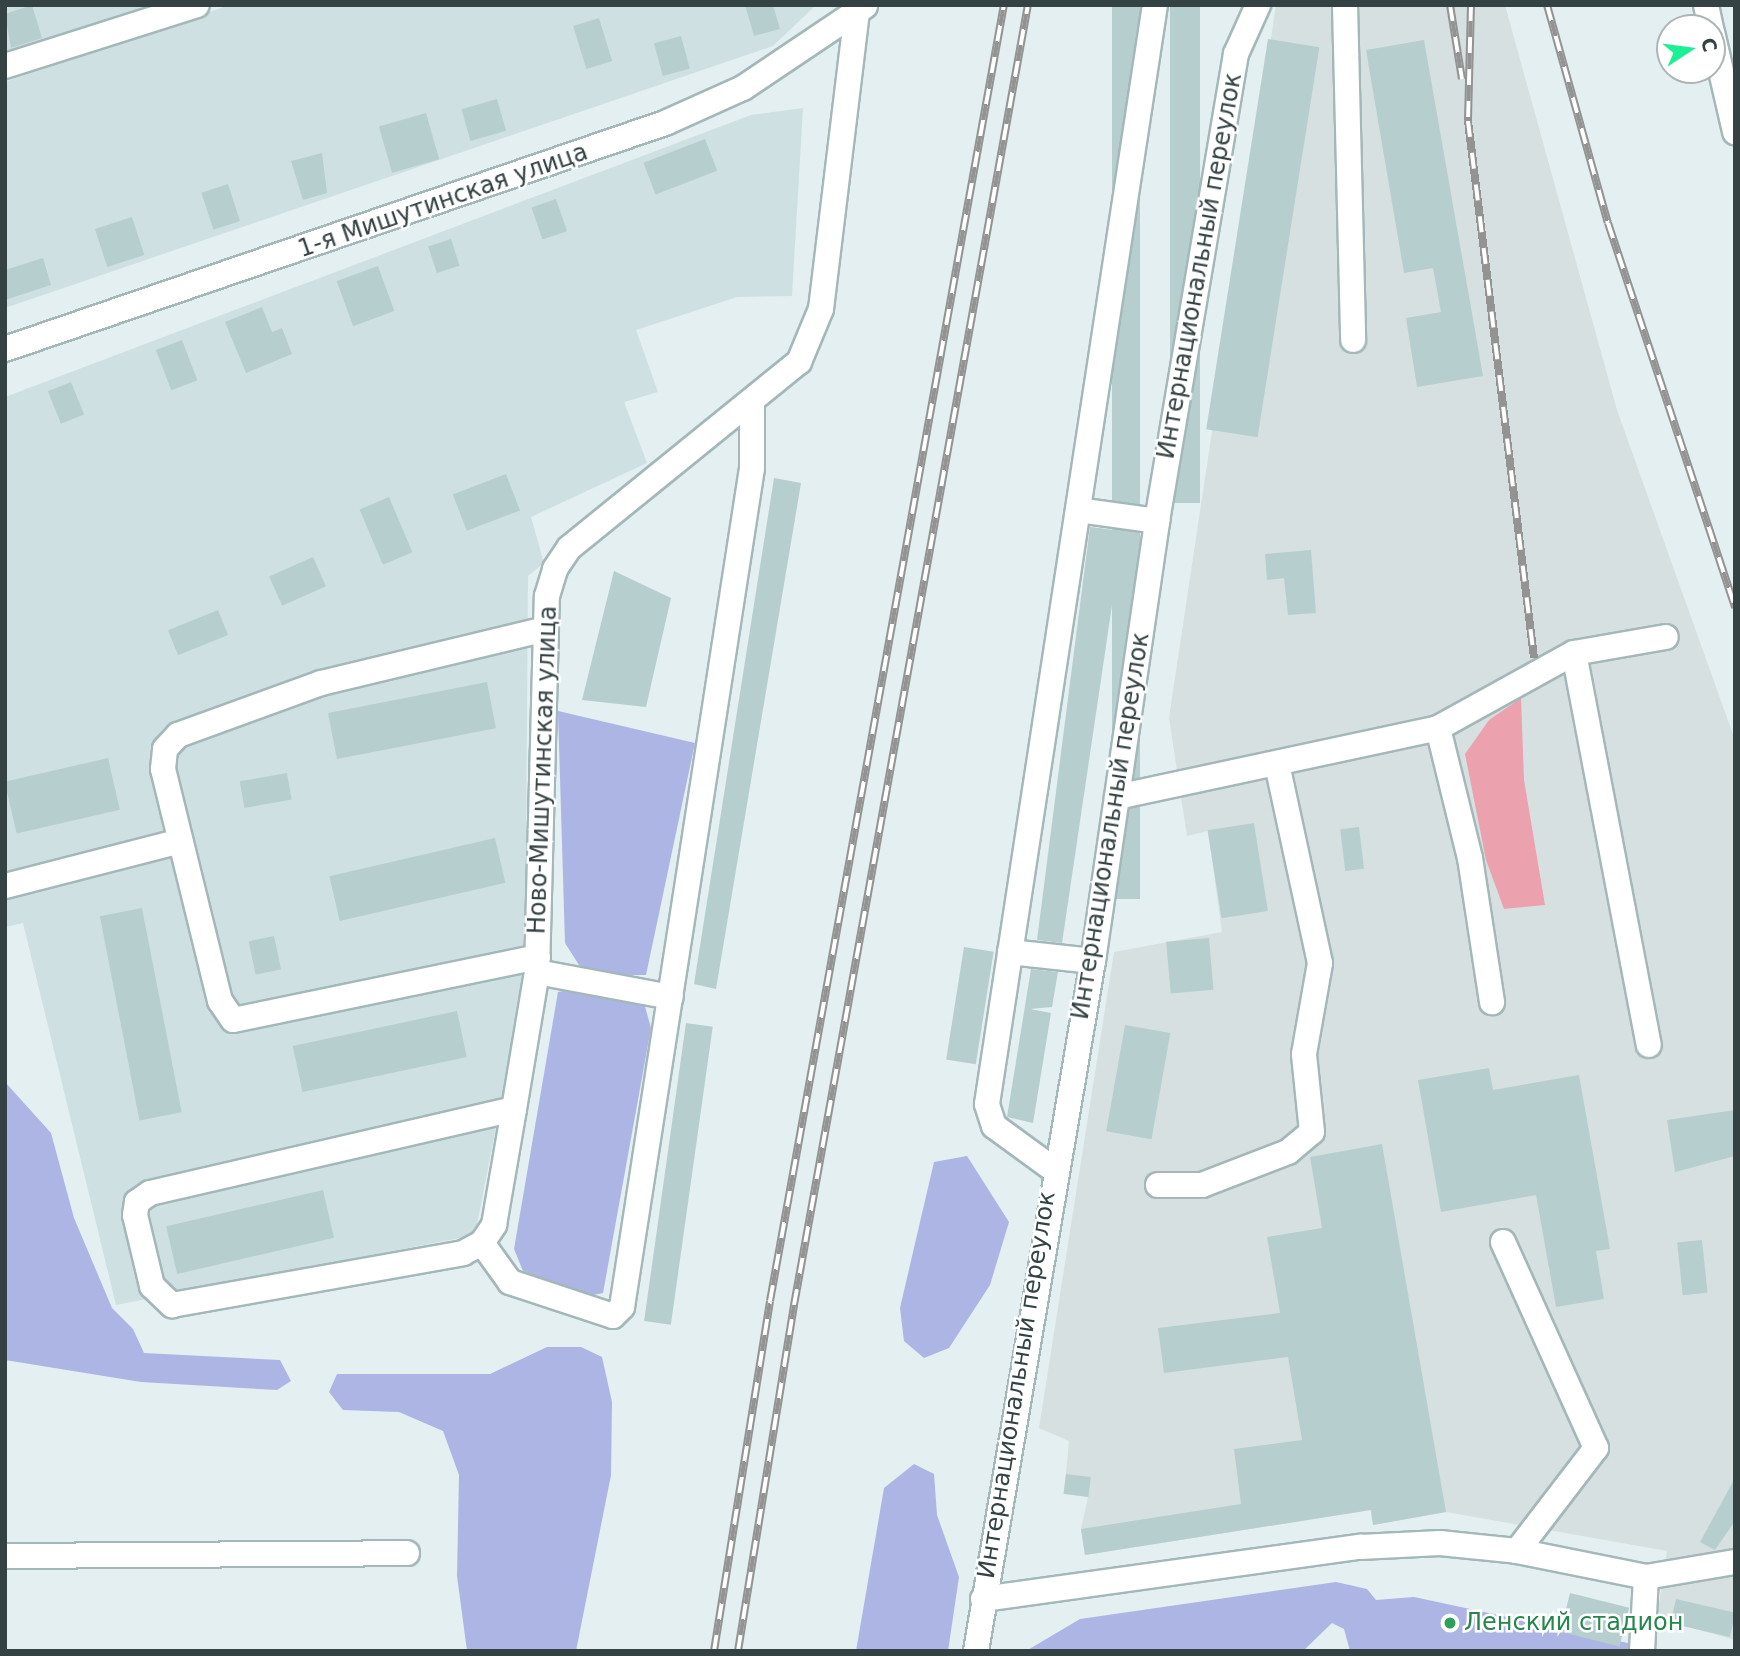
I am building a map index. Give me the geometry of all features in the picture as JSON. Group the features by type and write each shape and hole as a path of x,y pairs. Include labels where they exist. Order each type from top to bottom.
{"street":[{"path":"5,66 197,5"},
{"path":"1053,1169 994,1126 987,1104 1155,5"},
{"name":"Интернациональный переулок","path":"975,1651 1053,1169 1093,961 1157,521 1236,54 1258,5"},
{"path":"1345,5 1353,340"},
{"name":"1-я Мишутинская улица","path":"5,349 665,123 743,88 861,7"},
{"name":"Ново-Мишутинская улица","path":"482,1243 494,1225 537,965 547,596 569,548 799,362 821,309 861,7"},
{"path":"1724,84 1735,132"},
{"path":"514,1109 150,1193 137,1202 135,1215 152,1286 172,1304 463,1253 482,1243 510,1282 613,1316 622,1307 752,468 751,403"},
{"path":"1078,510 1157,521"},
{"path":"546,629 368,669 178,734 165,749 163,769 220,1001 233,1020 537,965 671,997"},
{"path":"1117,797 1438,729 1574,653 1666,637"},
{"path":"1574,653 1649,1045"},
{"path":"1438,729 1470,858 1492,1002"},
{"path":"1158,1185 1202,1185 1289,1152 1312,1132 1304,1054 1320,962 1278,764"},
{"path":"5,886 180,841"},
{"path":"1010,952 1093,961"},
{"path":"1503,1242 1596,1448 1517,1551"},
{"path":"982,1599 1360,1547 1440,1544 1517,1551 1646,1577 1735,1562"},
{"path":"5,1556 407,1553"},
{"path":"1642,1651 1646,1577"}],"shaded area":[{"path":"5,5 166,5 5,56"},
{"path":"230,5 816,5 773,46 5,308 5,82"},
{"path":"1276,5 1505,5 1617,410 1735,740 1735,1640 1657,1618 1667,1551 1446,1512 1373,1525 1367,1490 1363,1511 1085,1555 1081,1529 1088,1497 1064,1494 1069,1441 1039,1428 1114,952 1222,932 1208,831 1187,836 1169,718"},
{"path":"803,108 792,296 737,297 636,330 658,392 624,402 647,463 531,517 544,563 528,576 525,978 475,1235 116,1305 23,923 5,927 5,397 751,115"},
{"path":"1521,698 1524,780 1545,905 1504,909 1486,860 1465,754 1489,720"},
{"path":"558,711 695,743 646,975 602,975 579,965 565,943"},
{"path":"579,988 644,1003 651,1028 603,1293 589,1296 523,1271 514,1249 558,992"},
{"path":"5,1082 51,1133 74,1218 112,1308 133,1329 144,1353 280,1360 291,1381 277,1390 141,1382 5,1360"},
{"path":"967,1156 1009,1222 990,1285 949,1348 924,1358 904,1341 900,1308 934,1162"},
{"path":"547,1347 581,1347 602,1357 612,1402 611,1475 576,1651 467,1651 457,1576 459,1475 443,1431 399,1412 343,1410 329,1392 337,1374 490,1374"},
{"path":"914,1464 934,1474 937,1515 959,1577 948,1651 856,1651 884,1488"},
{"path":"1336,1582 1367,1589 1376,1600 1414,1597 1665,1651 1350,1651 1344,1629 1332,1623 1303,1651 1026,1651 1080,1619"}],"building":[{"path":"32,5 42,38 11,48 5,14"},
{"path":"745,5 773,5 780,29 754,36"},
{"path":"1112,5 1140,5 1140,899 1112,899"},
{"path":"1170,5 1200,5 1200,503 1170,503"},
{"path":"599,18 612,61 586,69 573,26"},
{"path":"681,36 690,69 663,76 654,43"},
{"path":"1268,39 1319,47 1258,437 1206,429"},
{"path":"1424,40 1483,376 1417,387 1406,318 1441,312 1433,268 1404,273 1366,50"},
{"path":"497,99 506,131 471,141 461,109"},
{"path":"426,113 439,159 392,173 379,127"},
{"path":"705,139 717,171 656,194 643,163"},
{"path":"322,153 327,193 303,200 291,161"},
{"path":"228,184 240,221 213,230 201,193"},
{"path":"556,199 567,231 542,240 531,207"},
{"path":"132,217 144,255 107,267 95,229"},
{"path":"451,239 460,266 437,273 428,246"},
{"path":"43,258 51,285 5,300 5,270"},
{"path":"378,266 394,311 353,326 337,281"},
{"path":"262,307 272,332 282,328 292,354 246,373 225,322"},
{"path":"182,340 197,380 171,390 156,350"},
{"path":"71,382 84,414 61,424 48,391"},
{"path":"506,474 520,510 467,531 453,494"},
{"path":"774,478 801,483 716,989 694,984"},
{"path":"389,497 412,552 383,565 360,510"},
{"path":"1090,527 1123,531 1062,943 1037,940"},
{"path":"1311,550 1316,613 1288,615 1284,578 1267,580 1265,554"},
{"path":"313,557 326,586 282,606 269,577"},
{"path":"614,571 671,598 646,707 582,700"},
{"path":"218,610 228,635 178,655 168,630"},
{"path":"487,682 496,728 337,759 328,713"},
{"path":"108,758 120,810 17,833 5,782"},
{"path":"287,773 292,800 244,808 240,781"},
{"path":"1254,823 1268,911 1222,918 1208,830"},
{"path":"1359,827 1364,869 1345,871 1340,829"},
{"path":"495,838 505,883 340,921 329,876"},
{"path":"142,908 182,1112 139,1120 100,916"},
{"path":"274,936 281,969 256,975 249,941"},
{"path":"1209,938 1214,990 1171,994 1166,942"},
{"path":"964,947 994,952 976,1064 946,1060"},
{"path":"1031,969 1058,972 1052,1007 1030,1009 1051,1013 1033,1123 1007,1117"},
{"path":"457,1011 467,1057 302,1092 293,1046"},
{"path":"686,1023 713,1027 671,1325 644,1321"},
{"path":"1125,1025 1170,1033 1152,1139 1106,1131"},
{"path":"1489,1068 1493,1090 1579,1075 1610,1249 1596,1251 1604,1299 1556,1307 1536,1195 1441,1212 1418,1080"},
{"path":"1735,1110 1735,1156 1675,1172 1667,1120"},
{"path":"1382,1144 1446,1512 1373,1525 1371,1510 1085,1555 1081,1529 1241,1504 1234,1449 1302,1440 1288,1357 1164,1373 1158,1328 1280,1313 1267,1237 1322,1228 1310,1157"},
{"path":"323,1190 334,1238 177,1274 166,1226"},
{"path":"1702,1240 1708,1293 1683,1295 1677,1243"},
{"path":"1066,1474 1091,1477 1088,1497 1064,1494"},
{"path":"1735,1478 1735,1521 1715,1550 1700,1542"},
{"path":"1570,1593 1629,1608 1620,1647 1560,1632"},
{"path":"1676,1599 1735,1613 1730,1637 1670,1623"}],"railway":[{"path":"714,1651 770,1301 1004,5"},
{"path":"738,1651 794,1305 1028,5"},
{"path":"1450,5 1462,79"},
{"path":"1471,5 1468,121 1534,658"},
{"path":"1547,5 1608,223 1735,608"}],"place":[{"name":"Ленский стадион","path":"1450,1623"}]}
